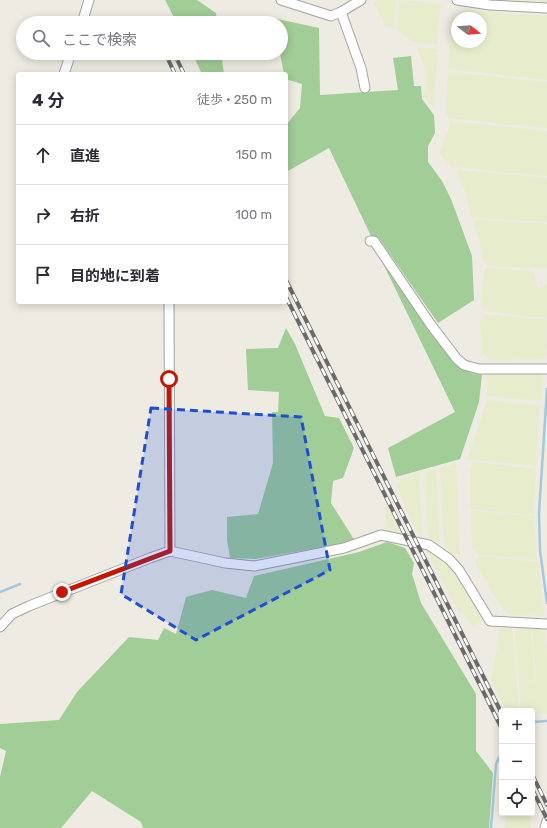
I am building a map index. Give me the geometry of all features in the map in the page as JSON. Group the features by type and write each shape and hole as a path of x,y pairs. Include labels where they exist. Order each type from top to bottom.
{"street":[{"path":"84,16 89,0"},
{"path":"281,0 320,14 331,16 361,0"},
{"path":"457,0 490,5 547,8"},
{"path":"341,12 361,68 364,88"},
{"path":"65,72 69,60"},
{"path":"370,241 374,242 431,325 457,359 464,365 479,369 547,369"},
{"path":"169,304 170,551"},
{"path":"0,627 12,614 28,606 170,551 225,563 254,566 344,548 381,535 429,546 449,558 459,570 490,621 547,624"},
{"path":"545,828 547,821"}],"highlighted area":[{"path":"151,408 301,417 330,570 196,640 121,594"}],"green space":[{"path":"165,0 197,0 216,13 216,16 173,16"},
{"path":"379,0 396,0 394,29 384,26 380,13 373,3"},
{"path":"399,0 441,4 437,44 418,43 412,41 397,30"},
{"path":"480,0 547,0 547,5"},
{"path":"465,10 547,16 547,80 448,69 451,29 451,48 487,48 487,12 465,12"},
{"path":"288,21 319,28 320,95 398,90 393,58 411,56 414,86 421,86 422,99 434,115 435,133 428,146 428,162 442,181 451,199 472,256 474,300 438,323 378,237 372,238 329,148 288,171 288,123 300,108 302,84 288,80 288,72 284,72 281,60 288,60"},
{"path":"417,47 438,49 434,108 423,97 426,85 425,70"},
{"path":"195,60 222,60 224,72 201,72"},
{"path":"448,72 547,82 547,128 449,118 446,114"},
{"path":"449,121 547,131 547,176 453,167 443,158 440,152 449,128"},
{"path":"455,170 547,178 547,222 471,217 466,193"},
{"path":"473,220 547,224 547,268 486,266 486,263 483,263 480,244"},
{"path":"378,253 450,358 471,373 482,375 479,402 460,459 396,477 388,448 455,412"},
{"path":"484,268 533,271 538,288 547,284 547,318 483,311 483,308 481,307"},
{"path":"483,314 547,320 546,359 489,360 482,352 480,320 483,320"},
{"path":"286,328 295,344 325,416 339,418 354,448 343,478 333,481 331,503 355,541 256,559 230,558 227,540 227,517 258,514 273,463 272,412 278,412 279,392 248,390 246,349 278,348"},
{"path":"538,373 543,376 541,401 487,396 488,374"},
{"path":"487,400 540,406 536,466 467,459"},
{"path":"473,462 536,469 534,515 470,509 470,468"},
{"path":"456,464 460,555 452,554 444,545 440,468"},
{"path":"436,468 440,543 428,538 425,471"},
{"path":"419,472 422,536 420,536 407,510 396,483"},
{"path":"386,502 401,534 385,533"},
{"path":"471,511 534,516 537,560 476,554 475,550 472,550"},
{"path":"387,542 405,548 414,563 412,574 421,603 476,694 476,751 493,773 489,828 143,828 141,822 92,791 61,828 0,828 0,777 6,751 0,748 0,724 59,720 77,692 129,637 158,640 164,628 176,634 186,597 212,590 246,598 254,576 359,552"},
{"path":"426,549 437,555 455,572 483,621 472,626 462,612 459,613"},
{"path":"478,556 538,562 544,616 510,615 506,613 495,598 476,564 475,559 478,559"},
{"path":"531,627 535,682 519,683 515,631 518,630 518,628"},
{"path":"499,628 512,628 519,708 505,708 491,680 499,638"},
{"path":"532,628 545,628 547,658 547,713 535,714 535,708 521,708 519,684 536,682"},
{"path":"507,816 531,816 531,828 505,828"}],"waterway":[{"path":"547,389 539,513 540,550 547,603"},
{"path":"0,592 20,584"},
{"path":"535,722 547,721"},
{"path":"491,828 496,764 499,758"}],"railway":[{"path":"168,60 174,72"},
{"path":"177,60 183,72"},
{"path":"288,284 499,708"},
{"path":"288,301 499,723"},
{"path":"535,780 547,805"},
{"path":"535,795 547,819"}],"route":[{"path":"62,592 170,551 169,379"}]}
